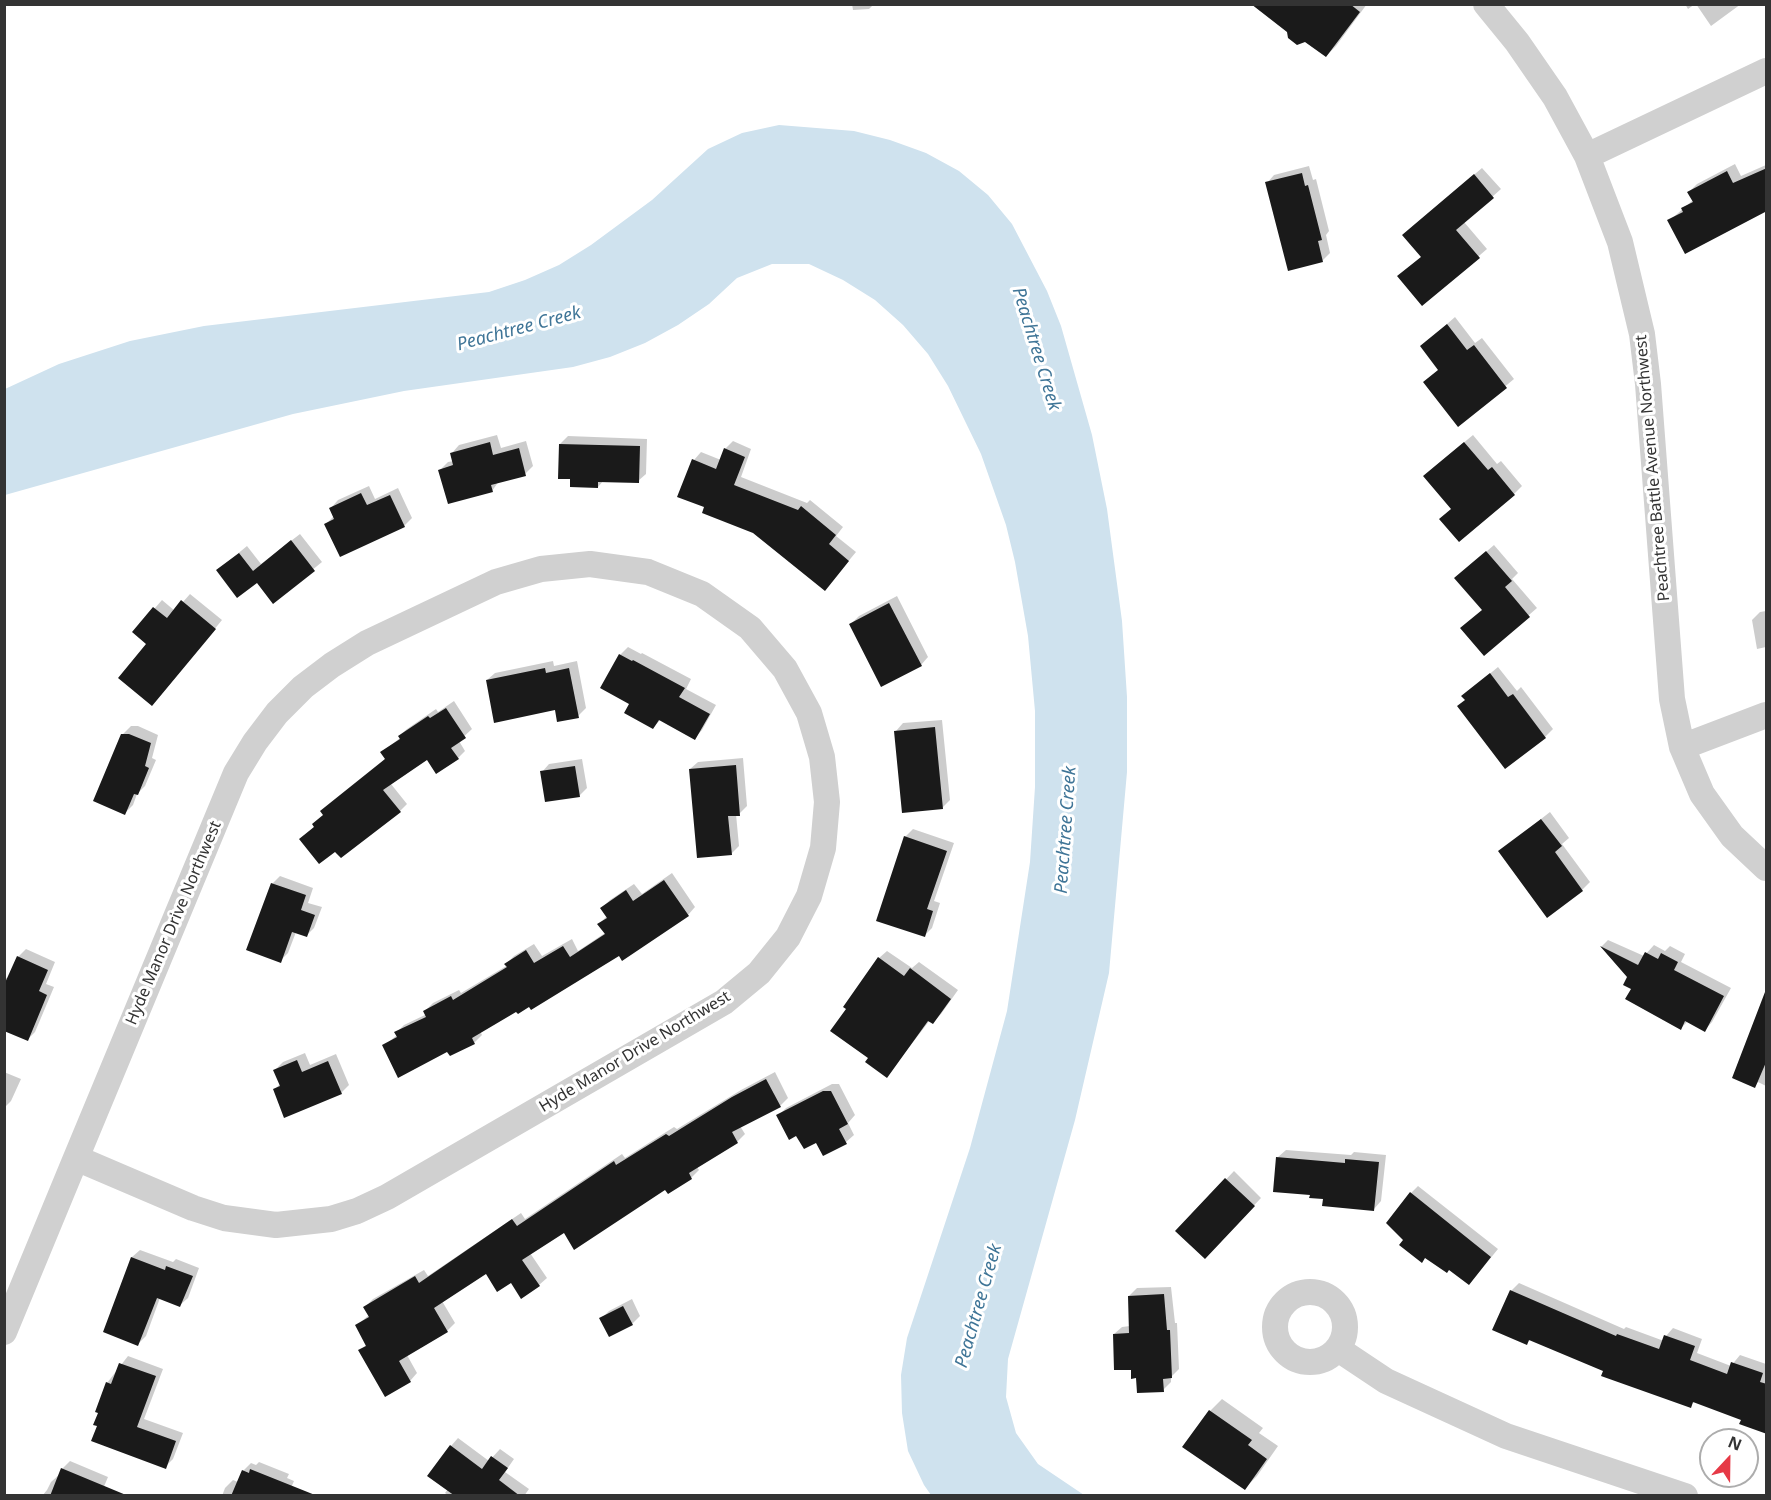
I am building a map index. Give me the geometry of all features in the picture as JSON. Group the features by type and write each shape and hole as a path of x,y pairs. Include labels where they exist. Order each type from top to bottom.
{"street":[{"name":"Peachtree Battle Avenue Northwest","path":"1486,4 1517,42 1555,97 1587,156 1620,242 1642,334 1648,384 1672,699 1682,747 1702,794 1732,836 1767,868"},
{"path":"1587,156 1767,70"},
{"name":"Hyde Manor Drive Northwest","path":"4,1332 76,1158 236,773 255,742 277,713 303,687 332,665 368,644 496,582 541,569 590,564 648,572 702,594 750,628 785,669 809,713 822,757 827,802 823,848 809,896 788,937 759,973 724,1002 387,1197 357,1211 331,1219 276,1225 224,1218 193,1208 76,1158"},
{"path":"1682,747 1767,715"},
{"path":"1338,1349 1386,1380 1506,1436 1685,1496"}],"water":[{"name":"Peachtree Creek","path":"779,125 854,131 890,140 926,153 959,171 988,195 1012,224 1047,291 1061,326 1092,435 1107,509 1122,621 1127,697 1127,772 1109,973 1075,1120 1008,1359 1006,1397 1016,1433 1038,1464 1084,1495 931,1495 908,1451 902,1413 901,1375 907,1338 970,1148 1007,1011 1030,862 1035,787 1035,711 1028,636 1006,525 981,454 948,386 928,354 903,325 875,300 843,280 809,264 772,264 737,278 709,304 678,325 645,343 610,357 573,367 404,391 293,414 5,495 5,389 59,364 130,341 204,326 489,292 525,280 559,265 591,245 652,200 708,149 742,133"}],"building":[{"path":"1251,4 1350,4 1360,12 1326,57 1305,42 1297,45 1288,38 1287,32"},
{"path":"1767,168 1767,211 1685,254 1667,220 1683,212 1681,208 1693,202 1687,192 1727,171 1733,183"},
{"path":"1302,173 1305,186 1308,185 1322,240 1318,241 1323,262 1288,271 1265,182"},
{"path":"1474,174 1494,198 1456,230 1480,258 1422,306 1397,276 1421,257 1402,235"},
{"path":"1447,324 1467,350 1474,345 1507,388 1458,427 1423,382 1438,370 1420,346"},
{"path":"490,442 493,455 519,448 526,476 491,485 493,492 448,504 438,470 453,465 450,453"},
{"path":"1464,442 1488,470 1492,467 1515,495 1459,542 1439,519 1451,509 1423,476"},
{"path":"559,444 640,446 639,483 598,482 598,488 570,487 570,479 558,479"},
{"path":"724,448 745,457 734,485 798,510 801,506 836,535 829,544 849,561 825,591 753,533 702,513 704,507 677,497 692,459 716,469"},
{"path":"361,493 367,505 390,495 405,527 340,557 324,524 334,519 329,508"},
{"path":"291,540 315,571 273,604 257,583 237,598 216,570 239,553 253,571"},
{"path":"1486,551 1512,581 1505,587 1530,617 1484,656 1460,628 1482,610 1454,578"},
{"path":"181,600 216,629 152,706 118,678 146,644 132,632 153,607 167,618"},
{"path":"889,603 922,666 881,687 849,624"},
{"path":"619,654 685,688 679,697 710,714 695,740 659,720 653,729 624,713 629,704 600,688"},
{"path":"545,668 546,673 569,668 579,718 557,722 555,710 494,723 486,680"},
{"path":"1490,673 1508,697 1513,694 1546,738 1505,769 1457,706 1465,700 1461,696"},
{"path":"446,708 466,738 451,748 459,759 436,774 427,760 383,790 401,812 341,858 335,852 319,864 299,839 314,827 312,824 323,815 320,811 385,759 380,752 400,739 398,736 428,716 430,718"},
{"path":"935,727 943,809 902,813 894,731"},
{"path":"121,734 129,734 151,743 145,766 149,768 138,795 134,794 125,815 93,801"},
{"path":"736,765 740,816 728,816 732,855 697,858 689,769"},
{"path":"575,766 580,797 545,802 540,771"},
{"path":"1541,819 1562,846 1555,852 1583,891 1547,918 1498,851"},
{"path":"904,836 947,851 927,909 933,911 925,937 876,921"},
{"path":"664,880 689,916 622,961 619,956 531,1010 529,1007 518,1014 516,1012 472,1038 475,1044 450,1056 447,1052 398,1078 382,1045 397,1037 394,1032 426,1017 423,1011 451,996 453,1000 507,967 504,964 526,950 534,963 563,946 570,957 605,934 597,924 607,918 600,908 626,890 633,901"},
{"path":"271,883 306,895 301,910 315,915 307,937 292,932 281,963 246,950"},
{"path":"1600,946 1638,965 1645,952 1658,959 1661,953 1678,962 1674,970 1724,996 1705,1032 1685,1021 1681,1030 1625,999 1631,989 1623,985 1627,977"},
{"path":"17,956 48,970 39,991 47,995 28,1041 4,1031 4,985"},
{"path":"878,957 904,976 910,968 951,999 933,1024 928,1021 887,1078 865,1062 868,1058 830,1031 846,1009 843,1007"},
{"path":"1765,992 1767,992 1767,1060 1755,1088 1732,1078"},
{"path":"297,1060 302,1072 328,1061 342,1094 284,1118 273,1089 280,1086 273,1070"},
{"path":"766,1079 781,1107 732,1132 738,1143 689,1173 692,1179 668,1194 665,1190 574,1250 564,1233 522,1260 540,1286 521,1299 511,1283 497,1292 486,1274 434,1308 448,1332 399,1361 411,1382 385,1397 358,1350 366,1346 355,1325 369,1317 363,1307 415,1276 419,1283 512,1219 517,1226 614,1161 616,1165 666,1134 669,1136"},
{"path":"823,1091 831,1091 848,1124 839,1129 847,1144 823,1156 816,1143 804,1149 796,1136 789,1140 776,1115"},
{"path":"1276,1157 1345,1163 1345,1159 1379,1162 1374,1211 1322,1206 1323,1199 1309,1198 1310,1195 1273,1192"},
{"path":"1225,1178 1255,1206 1205,1259 1175,1231"},
{"path":"1410,1192 1491,1257 1469,1285 1449,1270 1447,1273 1425,1258 1422,1263 1399,1245 1403,1240 1386,1223"},
{"path":"131,1257 165,1270 166,1266 193,1276 180,1307 157,1298 138,1346 103,1332"},
{"path":"1510,1290 1616,1336 1617,1334 1659,1349 1664,1335 1695,1346 1690,1360 1727,1374 1731,1362 1763,1373 1760,1382 1767,1384 1767,1434 1759,1431 1759,1428 1739,1424 1741,1420 1693,1402 1691,1408 1601,1376 1603,1371 1529,1340 1527,1345 1492,1330"},
{"path":"1164,1294 1167,1330 1170,1330 1172,1378 1163,1379 1164,1392 1137,1393 1136,1378 1131,1379 1131,1370 1114,1370 1113,1334 1129,1333 1128,1296"},
{"path":"623,1306 633,1325 609,1337 599,1318"},
{"path":"119,1363 156,1376 137,1427 176,1441 166,1469 91,1441 97,1426 93,1425 98,1413 95,1412 106,1382 111,1384"},
{"path":"1209,1410 1252,1440 1248,1445 1267,1459 1245,1490 1182,1447"},
{"path":"450,1445 482,1469 491,1456 508,1468 499,1480 520,1496 455,1496 427,1476"},
{"path":"61,1468 126,1495 126,1496 50,1496"},
{"path":"250,1469 315,1495 231,1496 242,1470 249,1473"}]}
